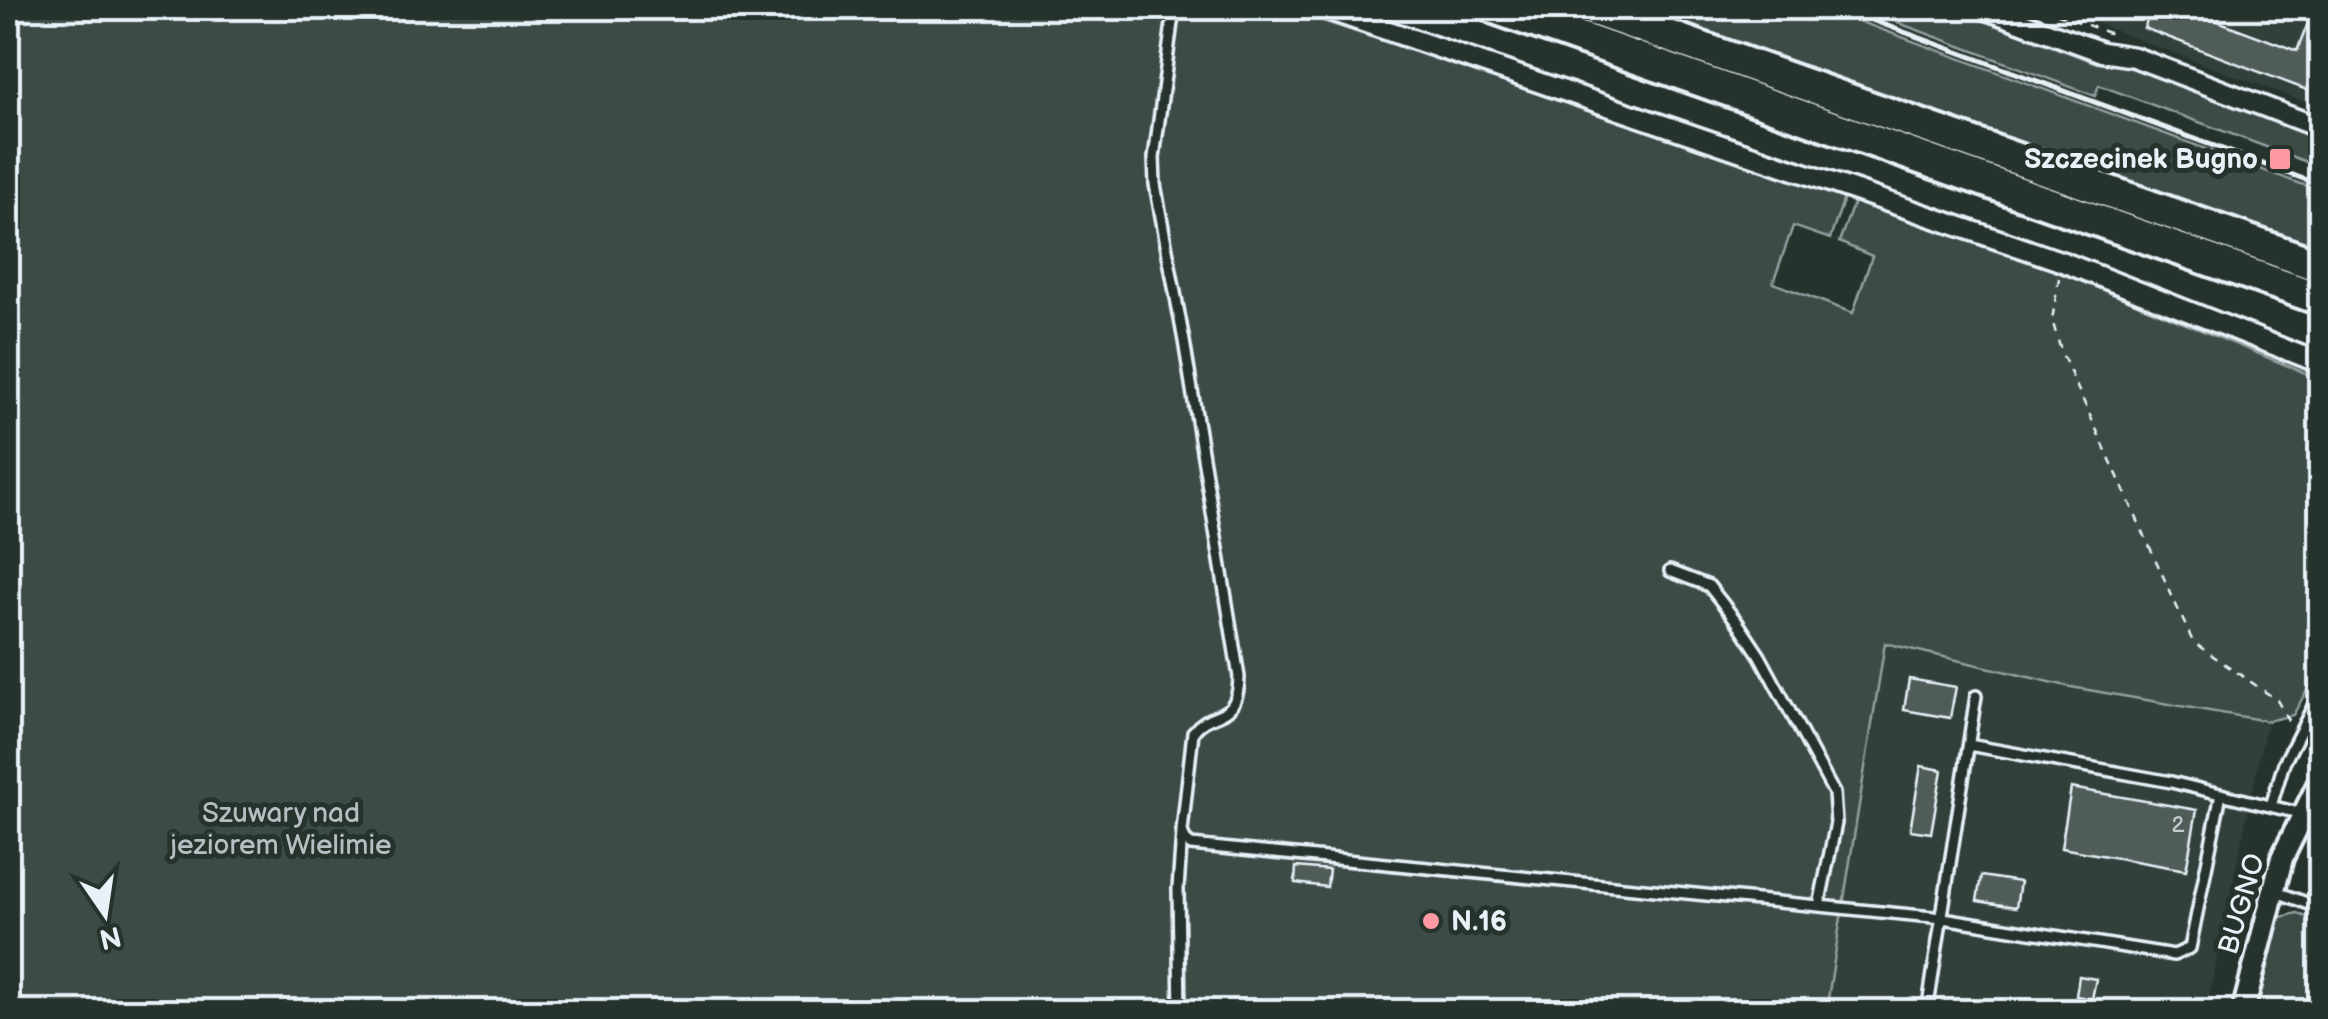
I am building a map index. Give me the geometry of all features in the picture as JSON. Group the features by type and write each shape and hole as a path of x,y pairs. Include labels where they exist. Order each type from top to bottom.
{"highway":[{"path":"1496,8 2320,299"},
{"path":"1589,8 2320,266"}],"street":[{"path":"1322,8 2063,262 2320,363"},
{"path":"1982,8 2102,52 2134,56 2320,128"},
{"name":"BUGNO","path":"2242,1012 2272,890 2312,819 2320,781"}],"lane":[{"path":"1174,8 1154,158 1155,184 1239,677 1233,705 1225,714 1198,725 1193,732 1178,888 1180,1012"},
{"path":"1670,571 1709,586 1738,623 1834,792 1836,824 1819,906"},
{"path":"2271,806 2296,736 2320,693"},
{"path":"1926,1012 1976,696"},
{"path":"1969,745 2221,794 2312,819"},
{"path":"1182,831 1192,845 1942,918 2174,955 2190,948 2221,794"},
{"path":"2272,890 2320,908"}],"path":[{"path":"2063,262 2052,306 2056,337 2194,642 2278,700 2296,736"}],"shaded area":[{"path":"2061,8 2320,8 2320,108 2126,35"},
{"path":"1885,642 2071,687 2267,721 2206,1011 1826,1012"}],"green space":[{"name":"Szuwary nad jeziorem Wielimie","path":"8,8 1284,8 1845,195 1830,239 1793,226 1773,283 1853,313 1872,256 1839,242 1855,199 2072,277 2320,379 2320,667 2293,715 2267,721 2071,687 1885,643 1826,1011 8,1011"},
{"path":"1638,8 1823,8 2320,191 2320,250"},
{"path":"1858,8 1950,8 2097,63 2133,64 2320,134 2320,167 2099,85 2095,96"},
{"path":"2297,913 2320,923 2320,1011 2250,1012 2277,918"}],"building":[{"path":"2152,8 2183,8 2297,51 2314,8 2320,8 2320,95 2144,28"},
{"path":"1909,679 1956,687 1950,718 1904,710"},
{"path":"1921,766 1942,770 1931,833 1910,830"},
{"path":"2071,788 2197,810 2186,870 2061,848"},
{"path":"1296,867 1329,870 1327,887 1295,883"},
{"path":"1981,876 2020,882 2016,907 1977,901"},
{"path":"2079,976 2096,979 2092,999 2076,996"}],"railway":[{"path":"1839,8 2320,185"}],"place":[{"name":"Szczecinek Bugno","path":"2280,159"},
{"name":"N.16","path":"1431,921"}]}
